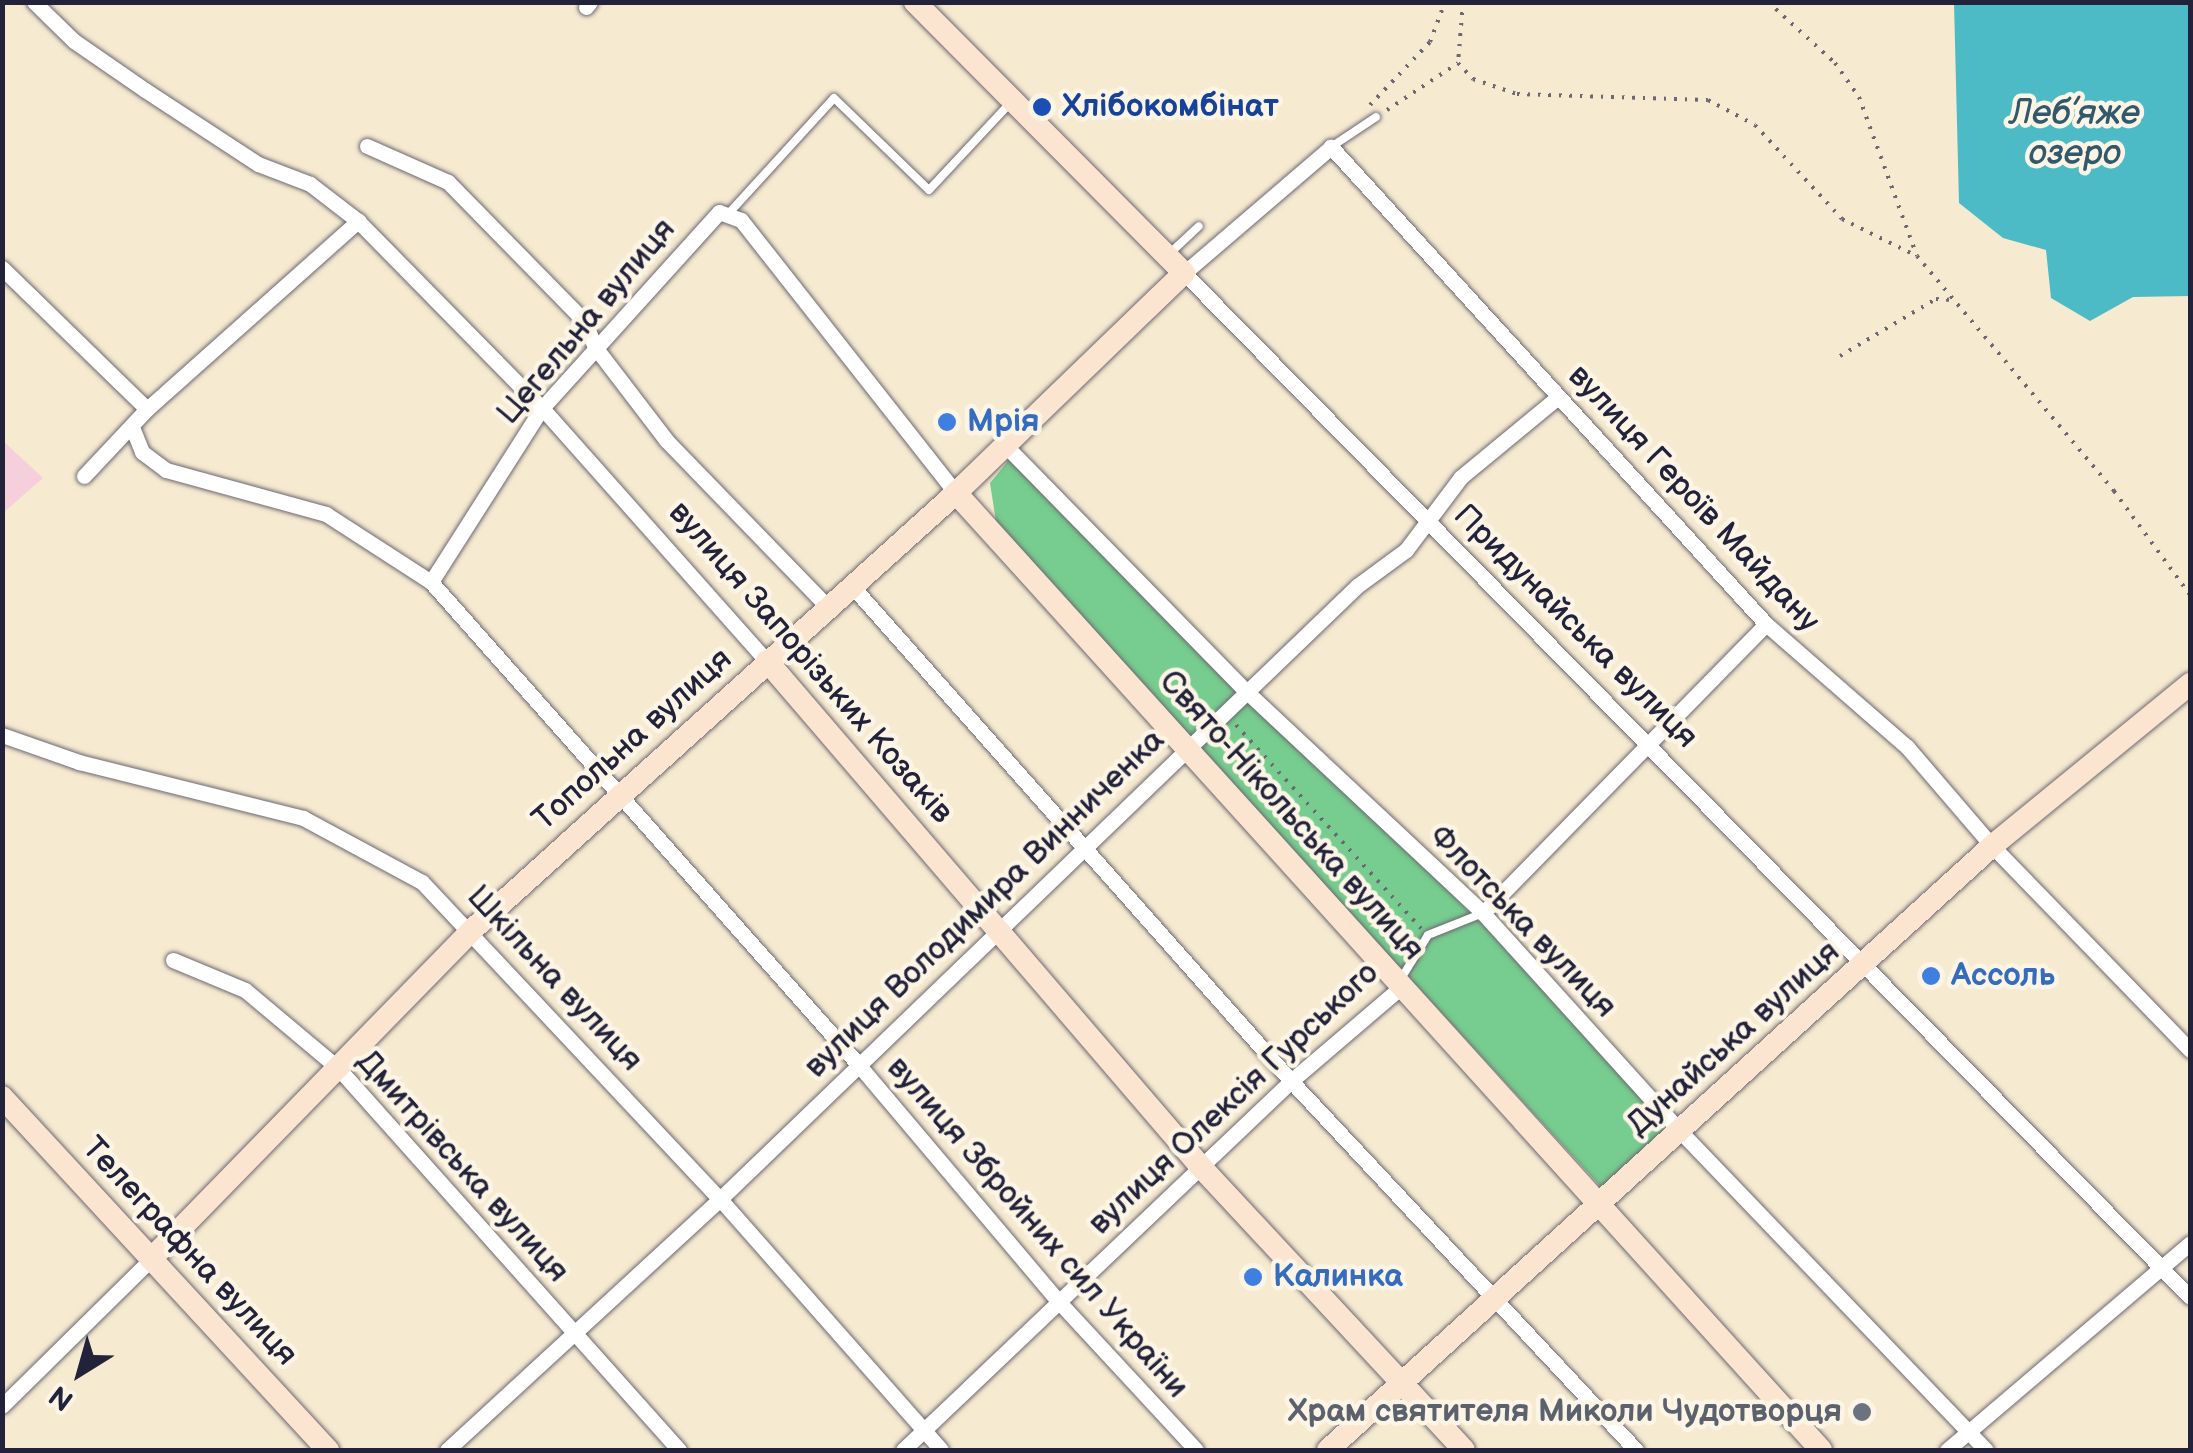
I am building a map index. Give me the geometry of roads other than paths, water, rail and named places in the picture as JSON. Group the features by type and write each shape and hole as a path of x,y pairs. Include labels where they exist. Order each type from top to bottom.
{"main road":[{"name":"Придунайська вулиця","path":"915,2 1184,272"},
{"name":"Топольна вулиця","path":"151,1259 473,929 956,494 1184,272"},
{"name":"Свято-Нікольська вулиця","path":"956,494 1821,1450"},
{"name":"вулиця Запорізьких Козаків","path":"767,661 1201,1167 1464,1450"},
{"name":"Дунайська вулиця","path":"1328,1450 1599,1208 1679,1130 1992,846 2190,684"},
{"name":"Телеграфна вулиця","path":"2,1097 328,1450"}],"street":[{"name":"вулиця Запорізьких Козаків","path":"34,2 74,41 145,90 258,164 310,184 358,221 542,408 767,661"},
{"path":"367,146 448,182 584,322 595,347 666,440 828,607"},
{"name":"Топольна вулиця","path":"1184,272 1332,147"},
{"name":"вулиця Героїв Майдану","path":"1332,147 1558,397 1588,421 1766,624 1908,747 1992,846 2190,1050"},
{"name":"Цегельна вулиця","path":"431,582 542,408 706,222 730,212"},
{"name":"Свято-Нікольська вулиця","path":"730,212 956,494"},
{"path":"84,476 147,409 358,221"},
{"path":"2,268 147,409"},
{"name":"Придунайська вулиця","path":"1184,272 2190,1297"},
{"name":"вулиця Володимира Винниченка","path":"447,1450 720,1199 857,1063 1000,932 1366,578 1406,550 1461,477 1558,397"},
{"name":"вулиця Збройних сил України","path":"132,427 142,452 166,470 326,514 431,582 857,1063 1060,1304 1196,1450"},
{"name":"Флотська вулиця","path":"1005,446 1246,691 1484,914 1679,1130 1986,1450"},
{"path":"852,586 1291,1082 1636,1450"},
{"path":"1484,914 1766,624"},
{"name":"Шкільна вулиця","path":"2,735 79,762 303,818 422,882 473,929 720,1199 941,1450"},
{"name":"Дмитрівська вулиця","path":"173,960 245,990 339,1069 679,1450"},
{"name":"вулиця Олексія Гурського","path":"903,1450 1291,1082 1401,988"},
{"path":"1947,1450 2190,1243"},
{"name":"Топольна вулиця","path":"2,1406 151,1259"}],"lane":[{"path":"730,212 834,98 929,190 1014,100"},
{"path":"1332,147 1376,117"},
{"path":"1168,254 1199,226"},
{"name":"вулиця Олексія Гурського","path":"1401,988 1410,955 1428,935 1484,914"}],"water":[{"name":"Леб’яже озеро","path":"1954,3 2190,3 2190,296 2133,297 2090,321 2051,298 2046,250 2003,238 1959,203"}],"place":[{"name":"Хлібокомбінат","path":"1042,107"},
{"name":"Мрія","path":"947,422"},
{"name":"Ассоль","path":"1931,976"},
{"name":"Калинка","path":"1253,1277"},
{"name":"Храм святителя Миколи Чудотворця","path":"1862,1412"}]}
